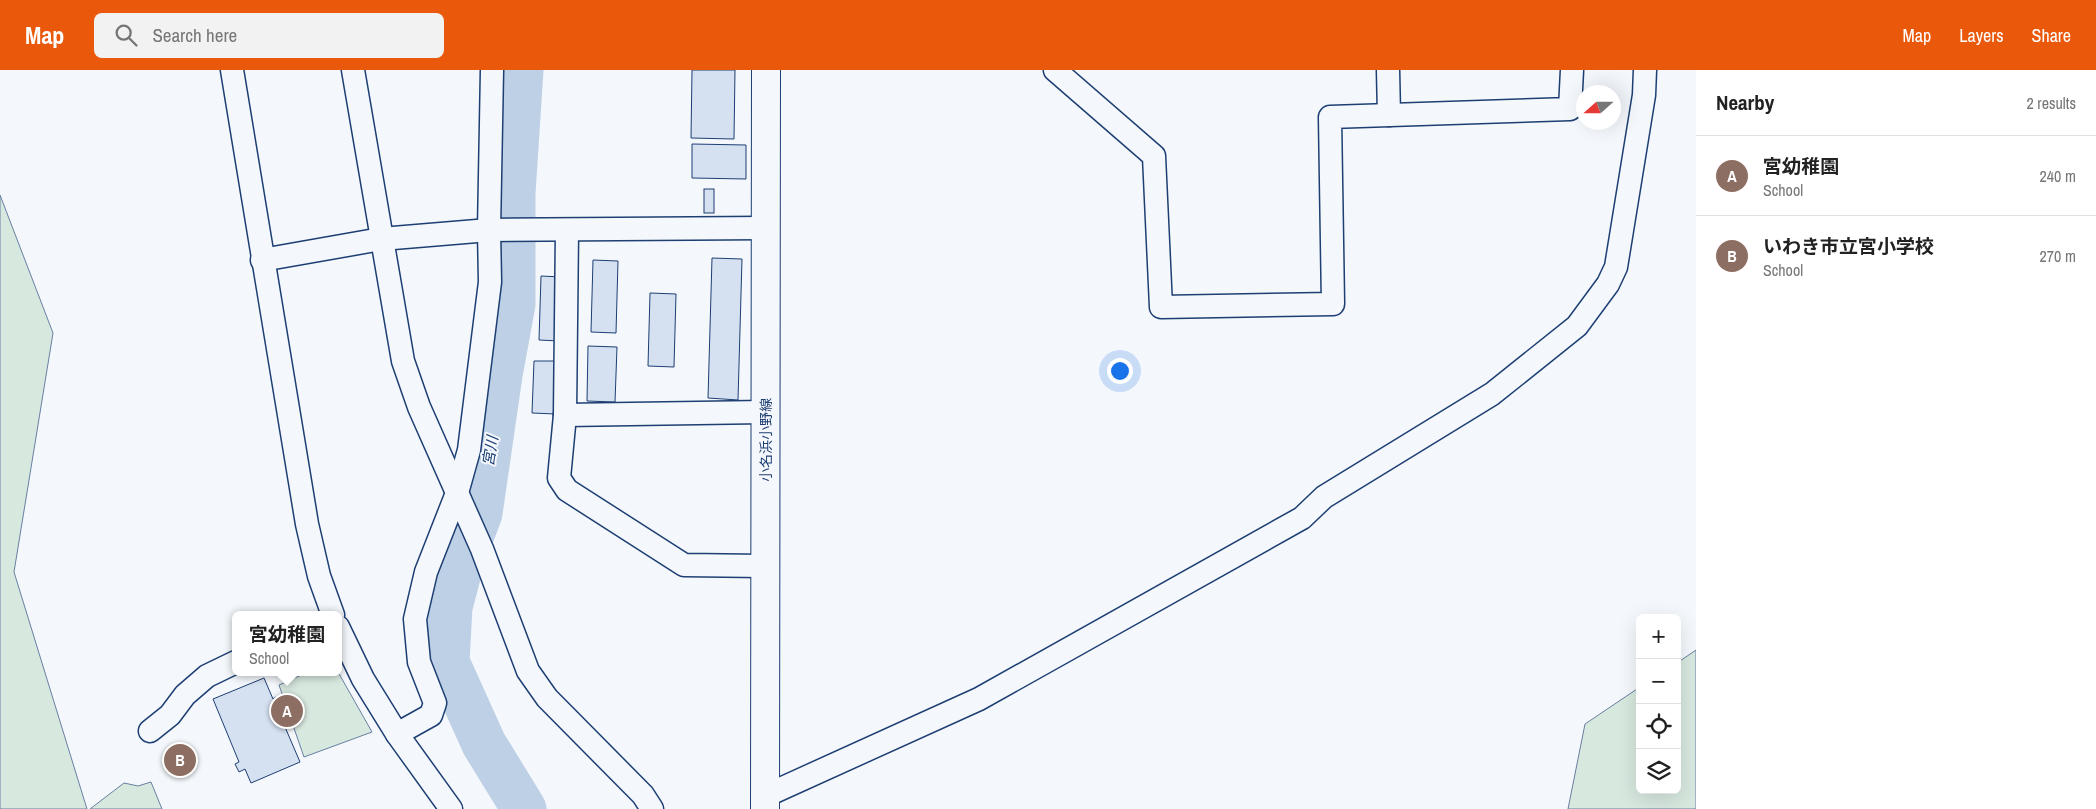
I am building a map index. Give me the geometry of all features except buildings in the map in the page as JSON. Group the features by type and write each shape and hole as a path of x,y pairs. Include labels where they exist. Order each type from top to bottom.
{"main road":[{"name":"小名浜小野線","path":"765,802 766,70"}],"street":[{"path":"232,70 307,524 319,576 332,611"},
{"path":"353,70 403,361 419,407 482,548 528,671 547,698 642,795 652,809"},
{"path":"397,734 431,715 435,703 419,662 415,619 426,572 460,498 469,450 490,282 492,70"},
{"path":"1055,70 1154,156 1161,307 1333,304 1330,117 1570,110 1572,70"},
{"path":"1388,70 1389,115"},
{"path":"765,802 979,699 1302,518 1324,497 1492,394 1577,326 1608,284 1616,267 1644,95 1644,70"},
{"path":"262,260 381,238 491,230 766,228"},
{"path":"567,230 565,415 559,478 567,490 684,565 766,566"},
{"path":"565,415 766,412"},
{"path":"342,635 363,679 397,734 451,809"},
{"path":"150,731 170,714 185,695 207,676 232,664"}],"shaded area":[{"path":"0,195 53,333 14,572 87,809 0,809"},
{"path":"1696,650 1696,809 1568,809 1585,724 1636,690 1636,794 1681,794 1681,660"},
{"path":"299,676 340,676 372,732 304,757 279,685"},
{"path":"151,782 162,809 90,809 124,783 138,786"}],"waterway":[{"name":"宮川","path":"521,70 513,193 513,304 500,375 480,513 462,561 450,607 447,662 484,744 524,809"}],"place":[{"name":"宮幼稚園","path":"287,711"},
{"name":"いわき市立宮小学校","path":"180,760"}]}
